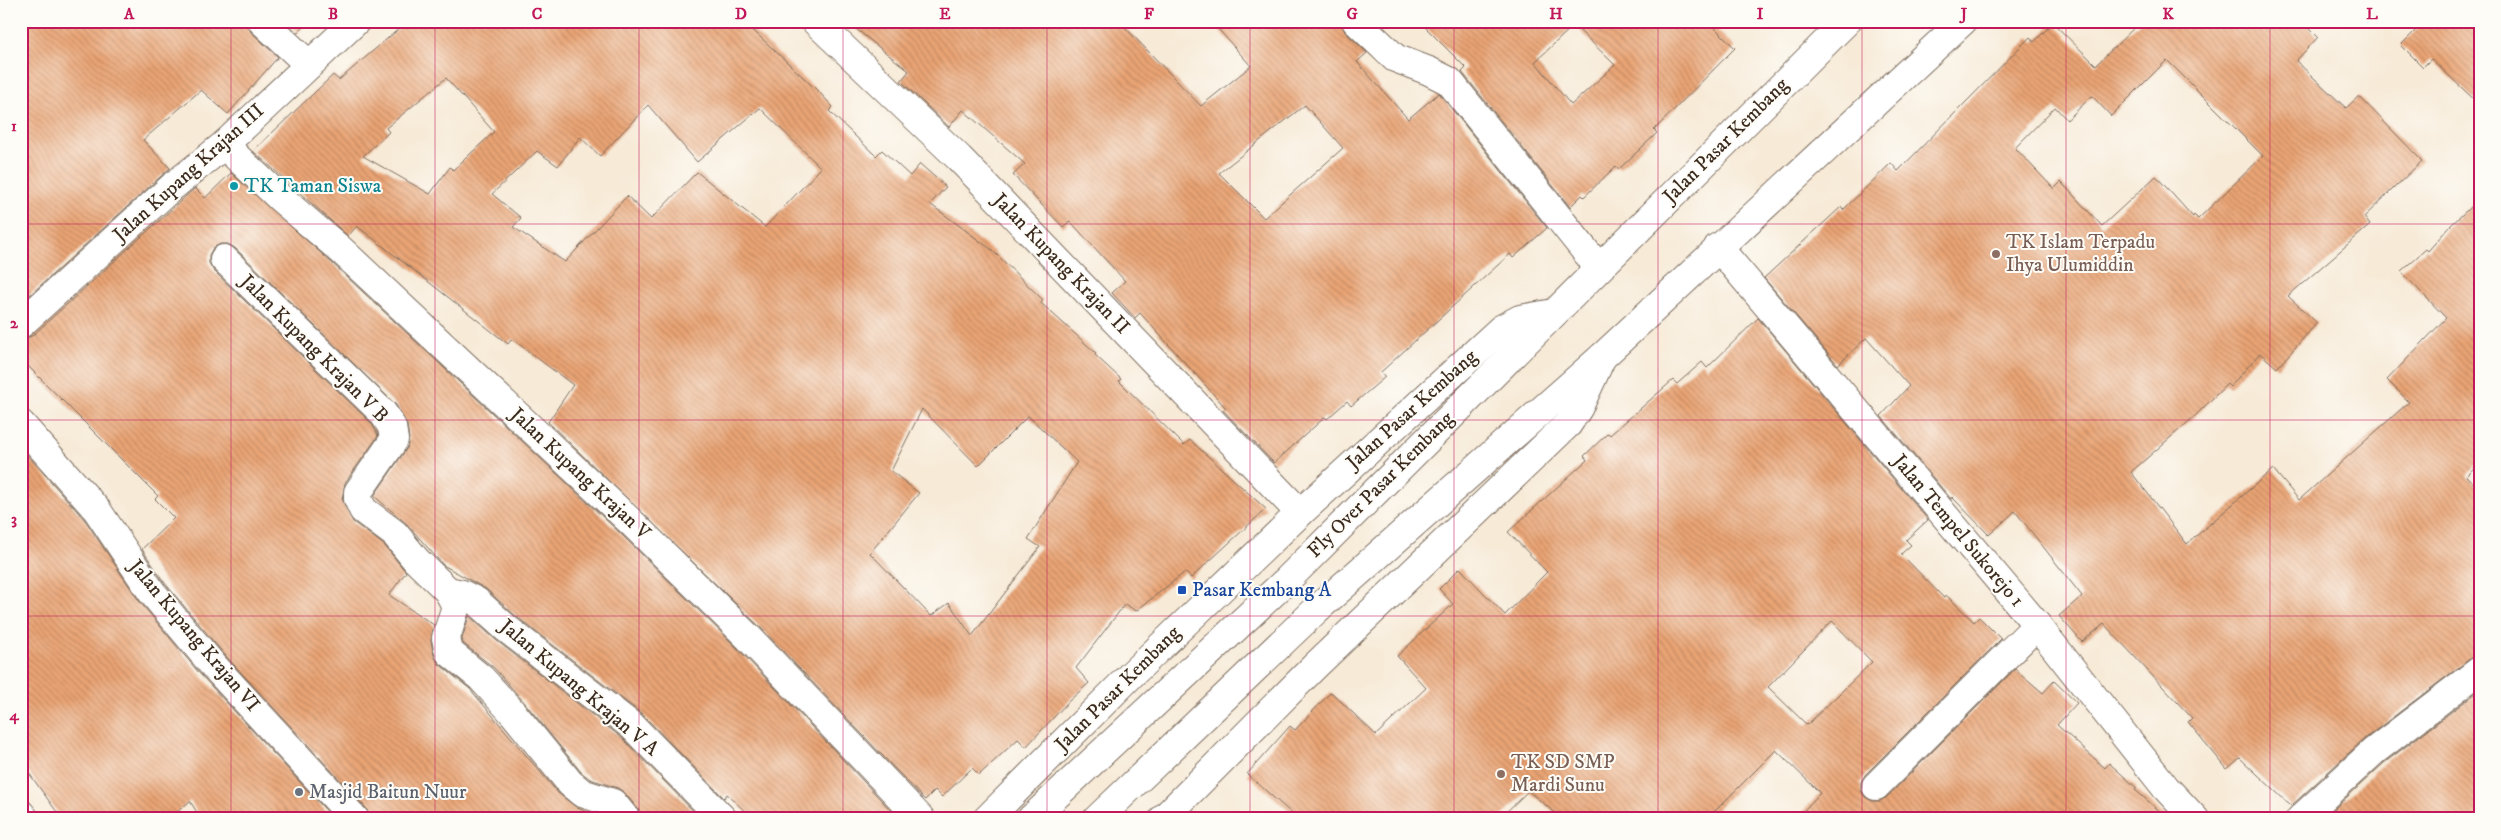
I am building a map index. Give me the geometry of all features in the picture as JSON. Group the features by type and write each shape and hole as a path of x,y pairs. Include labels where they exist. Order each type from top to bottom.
{"main road":[{"path":"262,21 308,64"},
{"name":"Jalan Kupang Krajan III","path":"21,324 173,186 224,145 308,64 356,21"},
{"name":"Jalan Kupang Krajan II","path":"815,21 959,158 1300,513"},
{"path":"1356,21 1395,58 1429,71 1449,82 1599,268"},
{"name":"Jalan Pasar Kembang","path":"987,819 1133,673 1300,513 1500,329 1520,319 1554,313 1846,21"},
{"path":"1097,819 1316,610 1602,357 1718,247 1964,21"},
{"name":"Jalan Kupang Krajan V","path":"224,145 280,198 341,250 632,522 749,638 921,819"},
{"name":"Jalan Tempel Sukorejo 1","path":"1718,247 2037,625 2166,788 2195,819"},
{"name":"Jalan Kupang Krajan V B","path":"224,258 383,413 392,427 394,440 358,492 358,499 363,510 395,534 416,560 448,592"},
{"name":"Fly Over Pasar Kembang","path":"1031,819 1286,580 1554,313"},
{"path":"1163,819 1314,668 1568,424 1580,407 1602,357"},
{"name":"Jalan Kupang Krajan VI","path":"21,424 97,510 151,591 212,664 355,819"},
{"path":"448,592 456,606 446,638 449,652 481,678 513,712 570,783 582,793 613,803 626,819"},
{"name":"Jalan Kupang Krajan V A","path":"448,592 462,594 476,601 507,629 632,726 723,819"},
{"path":"1876,786 2037,625"},
{"path":"2300,819 2374,751 2480,670"},
{"path":"21,814 25,819"}],"building":[{"path":"21,21 247,21 251,32 278,57 228,114 201,90 143,140 170,168 21,303"},
{"path":"285,21 308,21 298,33"},
{"path":"408,21 743,21 820,93 833,107 829,111 876,156 882,150 910,176 920,164 946,187 930,204 992,250 1043,300 1041,303 1096,353 1095,355 1121,379 1119,381 1184,445 1190,440 1266,509 1191,578 1185,572 1136,611 1125,604 1076,668 1089,683 1069,701 1026,747 1018,739 979,775 972,768 942,797 935,790 925,800 760,627 548,422 573,385 512,339 508,344 357,226 348,236 253,151 333,75 339,80","holes":["446,78 494,132 453,170 450,167 430,194 363,156 389,132 386,128","648,105 697,162 760,108 821,168 765,227 697,172 651,219 627,196 565,262 513,227 521,218 492,194 537,151 558,166 580,137 600,156","922,409 978,466 1028,416 1077,462 1028,539 1040,547 972,636 949,603 931,616 870,553 919,493 891,471"]},
{"path":"846,21 1119,21 1201,106 1251,66 1211,21 1341,21 1345,32 1367,53 1357,62 1408,119 1439,93 1547,228 1513,258 1510,254 1381,372 1385,377 1351,406 1347,401 1327,419 1325,417 1274,463 1223,410 1226,408 1140,313 1135,318 1112,293 1125,281 1070,221 1063,227 1013,175 1025,164 963,110 949,127 901,81 909,71","holes":["1305,105 1343,148 1264,218 1219,173"]},
{"path":"1419,21 1708,21 1735,48 1654,130 1657,133 1619,169 1616,166 1584,197 1582,195 1570,207 1462,72 1466,68","holes":["1574,25 1615,65 1571,105 1535,62"]},
{"path":"2141,21 2302,21 2318,37 2296,61 2346,108 2359,96 2422,161 2364,217 2370,225 2288,296 2317,323 2277,368 2260,353 2230,387 2227,384 2195,416 2131,472 2187,544 2273,469 2299,500 2409,402 2387,380 2446,318 2401,271 2426,249 2428,251 2450,226 2480,198 2480,462 2466,476 2480,489 2480,655 2471,658 2364,739 2291,806 2240,758 2227,769 2188,722 2192,718 2104,624 2082,642 2059,616 2082,596 2015,511 1989,535 1952,497 1951,499 1881,416 1909,386 1866,338 1838,365 1764,278 1841,207 1843,210 1891,163 1898,171 2030,37 2034,42 2053,23 2096,65","holes":["2167,60 2263,156 2198,219 2194,215 2193,217 2156,176 2102,226 2061,182 2054,189 2015,148 2055,107 2067,120 2092,96 2111,116"]},
{"path":"2425,21 2480,21 2480,105 2431,59 2423,67 2401,45"},
{"path":"231,173 331,262 621,534 738,649 899,819 753,819 727,794 724,798 642,714 517,617 486,589 443,565 407,524 374,496 407,448 409,438 407,425 396,405 235,248 228,244 220,244 213,248 209,255 209,263 213,270 371,423 377,433 378,436 345,483 342,499 353,522 384,545 406,572 389,595 434,625 431,641 434,655 439,664 470,689 558,793 577,808 606,819 370,819 366,808 224,654 164,582 142,549 174,518 155,499 158,496 21,359 21,339 32,336 195,188 205,198"},
{"path":"1758,318 1928,520 1906,540 1911,545 1901,554 1944,598 1946,595 1974,622 1979,617 2001,639 1865,775 1861,782 1861,790 1865,797 1872,801 1880,801 1887,797 2015,669 2043,693 2054,681 2077,703 2057,725 2105,768 2109,763 2137,788 2135,790 2169,819 1796,819 1820,793 1776,750 1707,819 1563,819 1528,791 1499,819 1298,819 1247,774 1290,726 1295,730 1331,692 1376,735 1426,688 1397,656 1453,604 1439,589 1460,568 1505,615 1547,572 1508,532 1587,460 1584,456 1608,433 1610,435 1673,380 1677,384 1702,362 1707,368","holes":["1832,621 1872,662 1807,725 1768,687"]},
{"path":"21,448 85,520 139,601 200,674 334,819 201,819 190,801 169,819 62,819 21,762"},
{"path":"469,616 497,641 622,738 701,819 641,819 638,809 625,793 618,788 590,779 581,772 493,667 463,643 462,639"},
{"path":"2480,690 2480,819 2323,819 2384,763"}],"place":[{"name":"TK Taman Siswa","path":"234,186"},
{"name":"TK Islam Terpadu Ihya Ulumiddin","path":"1996,254"},
{"name":"Pasar Kembang A","path":"1182,590"},
{"name":"TK SD SMP Mardi Sunu","path":"1501,774"},
{"name":"Masjid Baitun Nuur","path":"299,792"}]}
